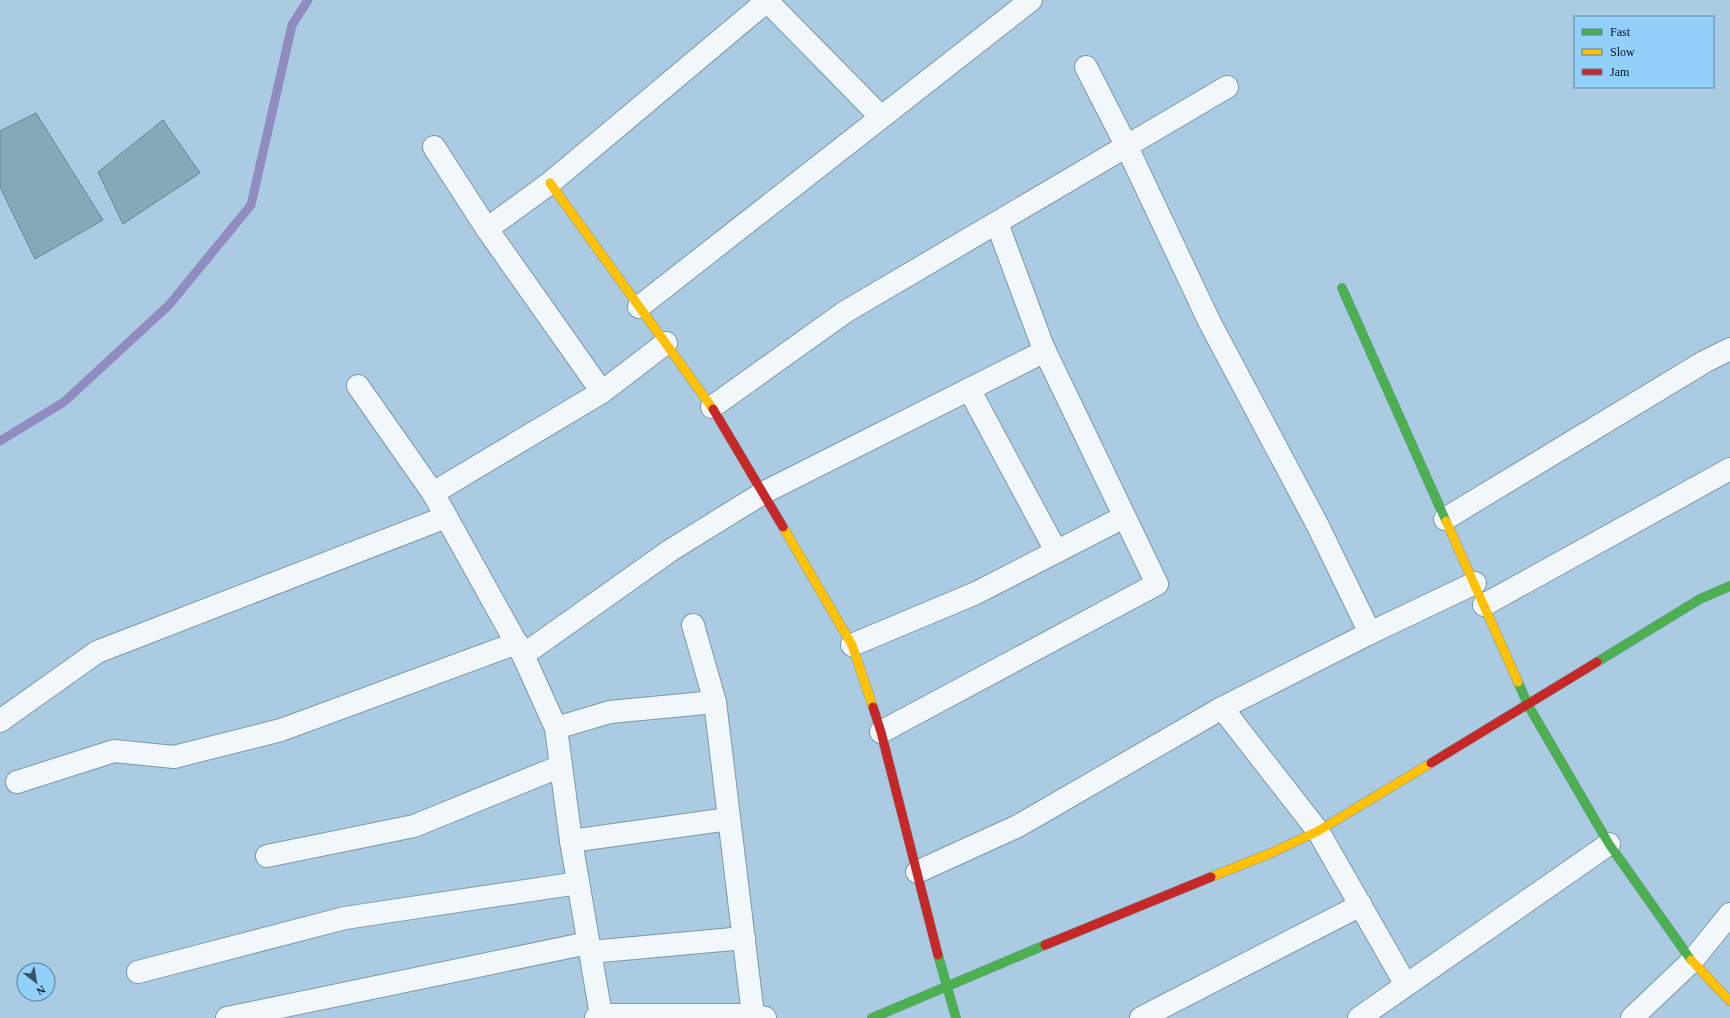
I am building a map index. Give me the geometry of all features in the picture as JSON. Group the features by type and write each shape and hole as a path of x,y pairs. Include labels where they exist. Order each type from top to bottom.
{"street":[{"path":"639,307 1031,0"},
{"path":"487,229 550,183 766,1 881,117"},
{"path":"1086,67 1127,147 1210,323 1317,524 1370,633"},
{"path":"712,407 845,312 997,224 1227,87"},
{"path":"434,146 487,229 602,392"},
{"path":"550,183 712,407 852,645 881,732 946,988 956,1018"},
{"path":"881,732 1157,584 1045,351 997,224"},
{"path":"1342,288 1475,583 1528,705 1609,844 1692,961 1730,1001"},
{"path":"432,493 602,392 666,343"},
{"path":"1445,519 1704,362 1730,349"},
{"path":"17,782 114,751 174,758 281,730 520,649 671,550 763,493 1045,351"},
{"path":"358,386 432,493 446,517 520,649 556,728 571,841 589,947 610,1016 759,1017 744,938 715,702 693,625"},
{"path":"969,390 1056,551"},
{"path":"1484,605 1730,469"},
{"path":"0,721 97,652 446,517"},
{"path":"852,645 976,593 1124,517"},
{"path":"917,872 1018,826 1222,708 1370,633 1475,583"},
{"path":"872,1018 946,988 1110,917 1271,853 1318,831 1528,705 1700,599 1730,586"},
{"path":"556,728 610,712 715,702"},
{"path":"1222,708 1318,831 1406,985"},
{"path":"267,856 414,826 561,766"},
{"path":"571,841 729,819"},
{"path":"1359,1018 1609,844"},
{"path":"138,972 345,918 578,882"},
{"path":"1141,1018 1361,905"},
{"path":"1632,1018 1692,961 1730,914"},
{"path":"227,1018 589,947 744,938"}],"building":[{"path":"36,113 103,220 35,259 0,187 0,131"},
{"path":"163,120 200,173 123,224 98,172"}],"waterway":[{"path":"0,441 64,402 169,305 251,205 292,25 308,0"}],"traffic: fast":[{"path":"1342,288 1446,521"},
{"path":"1597,662 1700,599 1730,586"},
{"path":"1518,682 1528,705 1609,844 1691,960"},
{"path":"872,1018 1045,945"},
{"path":"938,955 956,1018"}],"traffic: slow":[{"path":"550,183 713,409"},
{"path":"1446,521 1518,682"},
{"path":"783,527 852,645 873,707"},
{"path":"1211,877 1271,853 1318,831 1431,763"},
{"path":"1691,960 1730,1001"}],"traffic: jam":[{"path":"713,409 783,527"},
{"path":"1431,763 1597,662"},
{"path":"873,707 881,732 938,955"},
{"path":"1045,945 1211,877"}]}
